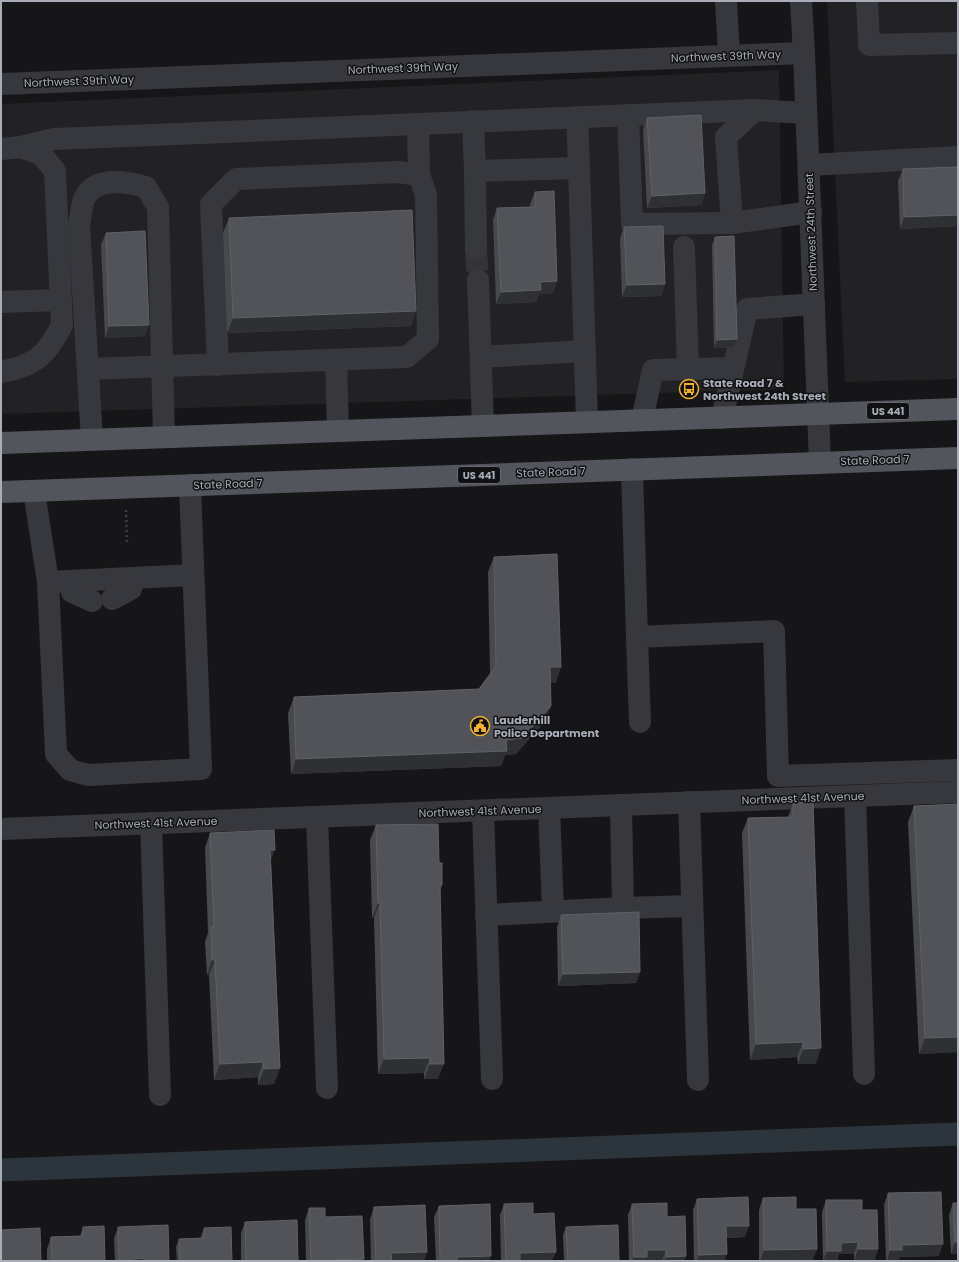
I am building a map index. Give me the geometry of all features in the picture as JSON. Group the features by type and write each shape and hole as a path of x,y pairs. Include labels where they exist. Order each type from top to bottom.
{"main road":[{"name":"US 441","path":"1,443 958,409"},
{"name":"State Road 7","path":"1,492 958,458"}],"street":[{"path":"726,1 729,55"},
{"name":"Northwest 24th Street","path":"801,1 811,212 820,462"},
{"path":"867,1 869,45 958,43"},
{"name":"Northwest 39th Way","path":"1,84 804,53"},
{"path":"11,148 54,139 756,110 806,112"},
{"path":"732,223 726,137 756,110"},
{"path":"628,115 632,224 732,223 811,212"},
{"path":"577,117 587,422"},
{"path":"473,121 476,249"},
{"path":"88,369 162,368 407,357 428,339 426,195 419,175 418,124"},
{"path":"1,372 36,361 52,344 62,325 55,171 41,154 11,148"},
{"path":"809,166 958,157"},
{"path":"474,171 579,168"},
{"path":"218,365 211,204 236,179 398,172 419,175"},
{"path":"92,440 79,225 84,197 99,183 127,182 146,187 158,207 164,437"},
{"path":"684,247 688,369"},
{"path":"478,280 483,426"},
{"path":"1,302 62,300"},
{"path":"722,418 747,309 814,304"},
{"path":"481,357 585,351"},
{"path":"336,360 338,431"},
{"path":"642,420 653,370 733,368"},
{"path":"632,469 640,722"},
{"path":"34,491 48,582 56,754 70,770 88,775 201,769 190,485"},
{"path":"48,582 193,575"},
{"path":"70,581 72,592 102,600 131,589 133,578"},
{"path":"637,637 774,631 778,776 958,770"},
{"name":"Northwest 41st Avenue","path":"1,829 958,792"},
{"path":"855,796 864,1074"},
{"path":"689,802 698,1080"},
{"path":"621,805 623,908"},
{"path":"549,808 553,911"},
{"path":"483,811 492,1079"},
{"path":"316,817 327,1088"},
{"path":"151,823 160,1095"},
{"path":"486,914 692,906"}],"path":[{"path":"126,509 127,543"}],"shaded area":[{"path":"827,1 958,1 958,379 845,382"},
{"path":"779,70 784,389 1,414 1,104"}],"building":[{"path":"701,115 705,193 652,196 647,118"},
{"path":"958,167 958,215 904,217 903,169"},
{"path":"554,191 557,281 540,282 541,290 501,292 497,208 535,207 535,192"},
{"path":"412,210 416,311 233,318 229,218"},
{"path":"663,226 665,284 627,285 624,227"},
{"path":"145,231 149,325 109,326 106,233"},
{"path":"734,236 737,339 717,340 715,237"},
{"path":"557,554 561,667 550,667 551,706 522,738 506,740 507,751 296,759 294,697 479,689 496,666 494,557"},
{"path":"813,802 821,1048 803,1049 803,1042 756,1044 748,818 793,817 793,803"},
{"path":"958,804 958,1037 925,1038 914,806"},
{"path":"438,824 439,863 442,863 442,885 440,885 444,1064 430,1064 430,1058 384,1059 380,903 378,903 376,825"},
{"path":"274,830 275,850 270,850 280,1068 264,1069 263,1062 220,1064 215,960 212,960 211,927 214,926 210,833"},
{"path":"639,912 640,972 563,974 561,915"},
{"path":"941,1192 943,1244 902,1245 902,1250 890,1250 888,1193"},
{"path":"748,1197 749,1226 726,1226 727,1254 699,1255 697,1199"},
{"path":"796,1197 796,1209 816,1209 817,1249 764,1250 763,1198"},
{"path":"826,1200 862,1200 862,1210 877,1210 878,1249 858,1249 858,1242 841,1243 841,1251 827,1251"},
{"path":"533,1203 533,1214 554,1213 556,1252 520,1253 520,1261 506,1261 504,1204"},
{"path":"667,1203 667,1217 685,1216 686,1256 666,1257 666,1250 647,1250 647,1257 634,1257 632,1204"},
{"path":"953,1203 958,1203 958,1242 955,1242"},
{"path":"490,1204 491,1256 457,1257 457,1261 440,1261 439,1206"},
{"path":"425,1205 427,1252 391,1253 392,1261 376,1261 374,1207"},
{"path":"309,1208 325,1208 325,1217 362,1216 364,1259 311,1261"},
{"path":"297,1220 298,1261 246,1261 245,1222"},
{"path":"168,1225 169,1261 144,1261 144,1258 133,1259 133,1261 119,1261 118,1227"},
{"path":"618,1225 619,1261 568,1261 566,1227"},
{"path":"104,1226 105,1261 52,1261 51,1237 83,1236 83,1227"},
{"path":"231,1227 232,1261 180,1261 179,1239 204,1238 204,1228"},
{"path":"40,1228 41,1261 1,1261 1,1230"}],"waterway":[{"path":"1,1170 958,1134"}],"tunnel":[{"path":"476,249 478,280"}],"place":[{"name":"State Road 7 & Northwest 24th Street","path":"689,389"},
{"name":"Lauderhill Police Department","path":"480,726"}]}
